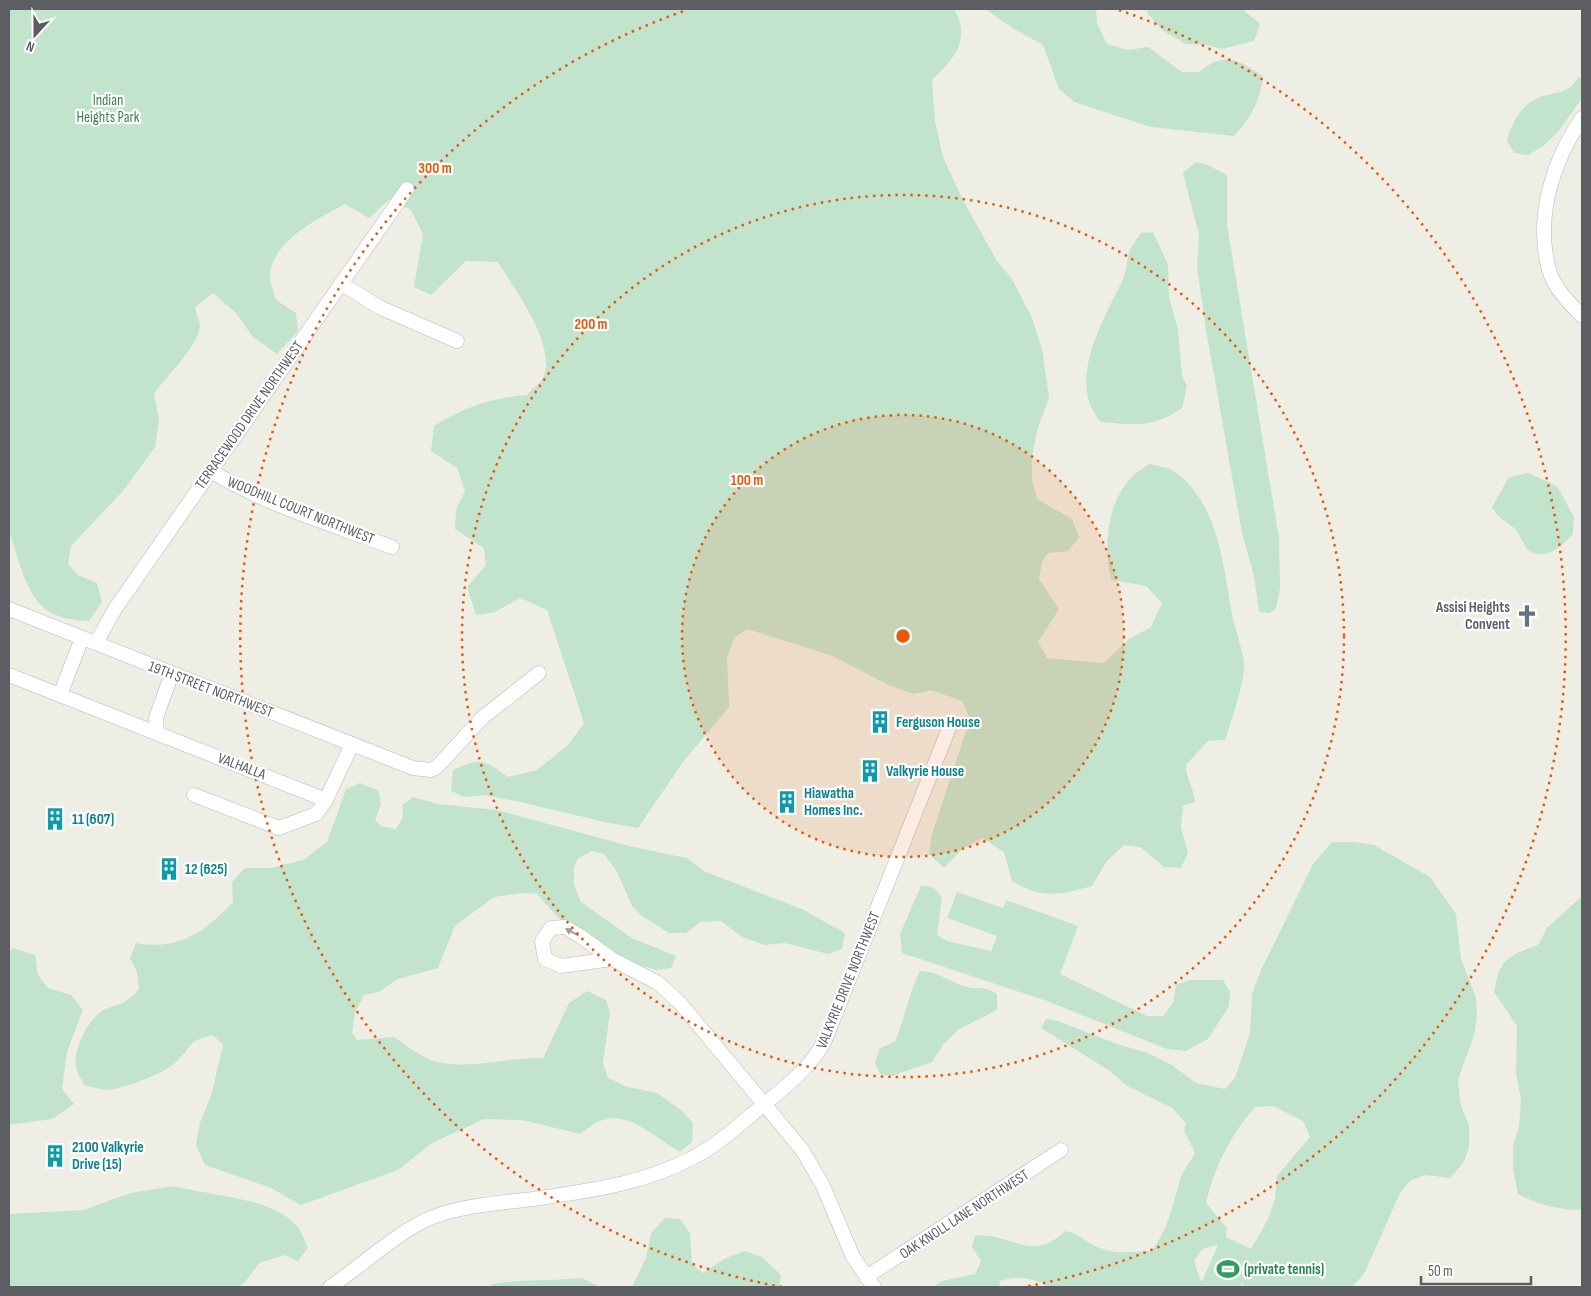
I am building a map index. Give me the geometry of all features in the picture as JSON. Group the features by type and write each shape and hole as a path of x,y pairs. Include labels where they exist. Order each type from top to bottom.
{"street":[{"path":"1582,118 1559,160 1547,192 1544,235 1549,271 1558,288 1582,316"},
{"name":"TERRACEWOOD DRIVE NORTHWEST","path":"96,644 115,609 407,189"},
{"path":"342,284 379,308 457,342"},
{"name":"WOODHILL COURT NORTHWEST","path":"211,471 235,486 392,547"},
{"name":"19TH STREET NORTHWEST","path":"9,609 413,768 431,770 437,767 482,718 539,673"},
{"path":"60,695 82,638"},
{"path":"157,733 156,718 172,674"},
{"name":"VALHALLA","path":"9,675 326,800"},
{"name":"VALKYRIE DRIVE NORTHWEST","path":"339,1285 411,1229 445,1213 610,1187 654,1175 676,1166 719,1141 808,1066 825,1040 951,723"},
{"path":"194,795 279,828 316,814 326,800 352,744"},
{"path":"612,959 561,966 546,959 542,940 551,928 565,927 612,959 641,972 667,990 680,1002 809,1160 823,1186 850,1250 870,1282"},
{"name":"OAK KNOLL LANE NORTHWEST","path":"870,1282 1061,1150"}],"green space":[{"name":"Indian Heights Park","path":"9,9 954,9 959,20 961,39 953,56 932,80 935,121 943,157 964,202 997,261 1012,279 1032,318 1042,349 1049,398 1037,430 1032,457 1032,480 1037,499 1072,519 1079,537 1068,551 1048,553 1042,561 1039,579 1059,609 1038,642 1047,658 1104,663 1129,639 1151,627 1162,603 1146,586 1111,580 1108,564 1108,531 1111,514 1125,485 1136,473 1150,464 1175,472 1190,485 1201,501 1217,537 1233,620 1243,657 1244,671 1225,740 1208,741 1186,765 1195,802 1183,806 1181,827 1188,853 1181,868 1164,867 1140,847 1124,845 1107,861 1092,886 1070,892 1042,893 1022,887 1012,881 1004,852 982,838 963,848 944,868 929,854 932,834 970,719 962,701 931,690 913,694 891,686 830,655 747,629 734,638 727,658 729,707 683,762 638,828 484,795 464,797 451,791 453,770 470,763 487,763 508,777 537,770 568,745 584,723 547,610 520,598 495,612 476,615 467,587 486,565 484,548 455,529 456,509 465,491 457,468 431,451 434,426 478,404 502,398 527,395 540,382 546,365 545,350 540,334 498,262 466,261 431,295 414,287 423,234 411,210 390,199 369,218 345,204 299,231 280,250 270,273 271,283 276,300 296,313 298,331 277,354 252,336 236,313 213,293 195,307 200,326 194,343 154,394 159,419 155,447 123,491 71,546 68,564 78,575 97,583 102,602 89,621 74,620 51,613 43,607 30,590 9,534"},
{"path":"985,9 1096,9 1097,23 1107,44 1128,50 1148,47 1182,72 1199,72 1217,61 1225,59 1239,62 1263,76 1260,93 1250,116 1234,136 1151,127 1074,102 1059,89 1043,45 1014,29"},
{"path":"1148,9 1242,9 1260,24 1254,41 1222,49 1207,45 1186,44 1163,31 1147,13"},
{"path":"1579,77 1582,80 1582,98 1559,131 1543,146 1528,155 1514,153 1507,141 1511,128 1522,110 1538,98 1569,88"},
{"path":"1196,162 1208,165 1227,175 1227,225 1279,538 1280,588 1276,608 1270,613 1259,612 1254,576 1242,533 1206,330 1197,267 1199,235 1183,173"},
{"path":"1153,232 1168,265 1169,297 1178,330 1182,375 1187,386 1182,408 1162,419 1143,424 1101,422 1091,406 1087,388 1087,370 1091,350 1124,276 1131,248 1141,233"},
{"path":"1528,473 1557,486 1574,517 1573,534 1559,547 1548,553 1536,554 1530,551 1517,531 1501,519 1492,507 1509,477"},
{"path":"360,783 379,791 381,805 375,820 381,826 396,829 403,817 402,805 413,797 438,804 497,810 633,847 687,858 704,871 804,910 845,933 842,949 828,954 785,943 765,945 742,937 721,921 700,922 686,933 669,933 642,916 632,906 617,872 604,854 591,851 578,859 574,867 574,885 581,902 632,938 676,956 671,968 656,970 630,962 563,923 537,894 522,893 494,897 455,926 438,968 398,979 379,992 364,995 355,1012 352,1033 357,1040 394,1037 426,1058 451,1064 464,1065 543,1058 569,1003 587,991 606,1000 610,1012 603,1063 608,1078 628,1087 657,1093 681,1110 693,1123 692,1142 680,1152 643,1128 633,1123 613,1118 597,1122 580,1134 522,1120 484,1119 432,1143 398,1170 301,1205 271,1188 205,1165 196,1145 200,1123 211,1096 223,1045 213,1035 193,1042 175,1063 162,1072 123,1087 107,1090 84,1085 77,1069 77,1052 83,1035 92,1020 104,1010 126,1001 139,989 137,972 130,958 136,943 165,944 190,937 212,922 233,902 232,882 245,868 271,868 303,860 327,842 346,789"},
{"path":"1332,842 1354,842 1374,845 1430,877 1456,914 1461,959 1476,998 1477,1017 1474,1035 1458,1080 1460,1102 1469,1126 1469,1148 1463,1163 1450,1178 1425,1175 1410,1181 1400,1193 1364,1274 1352,1287 1244,1287 1243,1283 1240,1287 1045,1287 1045,1284 1039,1282 1017,1278 1000,1281 999,1287 934,1287 942,1281 975,1274 981,1261 972,1247 975,1236 988,1236 1031,1246 1053,1241 1065,1231 1107,1250 1122,1252 1152,1251 1167,1223 1182,1174 1195,1153 1184,1131 1186,1123 1172,1108 1127,1086 1110,1071 1041,1028 1046,1019 1058,1021 1117,1044 1148,1053 1172,1065 1196,1083 1225,1089 1235,1078 1250,1033 1252,994 1261,970 1313,864","holes":["1273,1106 1303,1121 1310,1137 1277,1176 1275,1199 1268,1219 1251,1249 1226,1237 1227,1228 1206,1203 1224,1152 1238,1129 1255,1107","1218,1245 1202,1281 1201,1281 1194,1261 1202,1249"]},
{"path":"921,886 933,888 942,898 937,935 947,941 991,951 997,936 947,918 957,892 1003,908 1006,900 1078,926 1060,974 1147,1016 1163,1016 1173,1003 1176,985 1190,980 1223,980 1230,992 1229,1006 1208,1039 1186,1051 1167,1049 1047,1001 902,953 900,934"},
{"path":"1582,898 1582,1210 1549,1206 1518,1194 1513,1169 1513,1145 1519,1127 1521,1100 1516,1073 1517,1026 1494,992 1499,972 1507,960 1519,952 1538,945 1547,928"},
{"path":"13,948 35,955 38,975 48,988 71,995 83,1010 67,1052 62,1089 74,1104 52,1119 9,1125 9,953"},
{"path":"920,971 937,974 968,987 992,991 997,994 997,1010 959,1029 943,1045 932,1062 892,1076 880,1074 875,1063 880,1048 895,1042"},
{"path":"174,1186 240,1199 273,1209 287,1217 298,1227 308,1248 298,1261 285,1255 259,1263 245,1282 238,1287 9,1287 9,1214 83,1210 131,1193"},
{"path":"665,1218 680,1219 690,1233 692,1264 703,1273 724,1259 744,1251 762,1257 781,1275 779,1287 632,1287 646,1258 651,1233"},
{"path":"581,1278 601,1287 489,1287 492,1284 503,1282"}],"place":[{"name":"Assisi Heights Convent","path":"1527,616"},
{"name":"Ferguson House","path":"880,722"},
{"name":"Valkyrie House","path":"870,771"},
{"name":"Hiawatha Homes Inc.","path":"787,802"},
{"name":"11 (607)","path":"55,819"},
{"name":"12 (625)","path":"169,869"},
{"name":"2100 Valkyrie Drive (15)","path":"55,1156"},
{"name":"(private tennis)","path":"1228,1269"}]}
